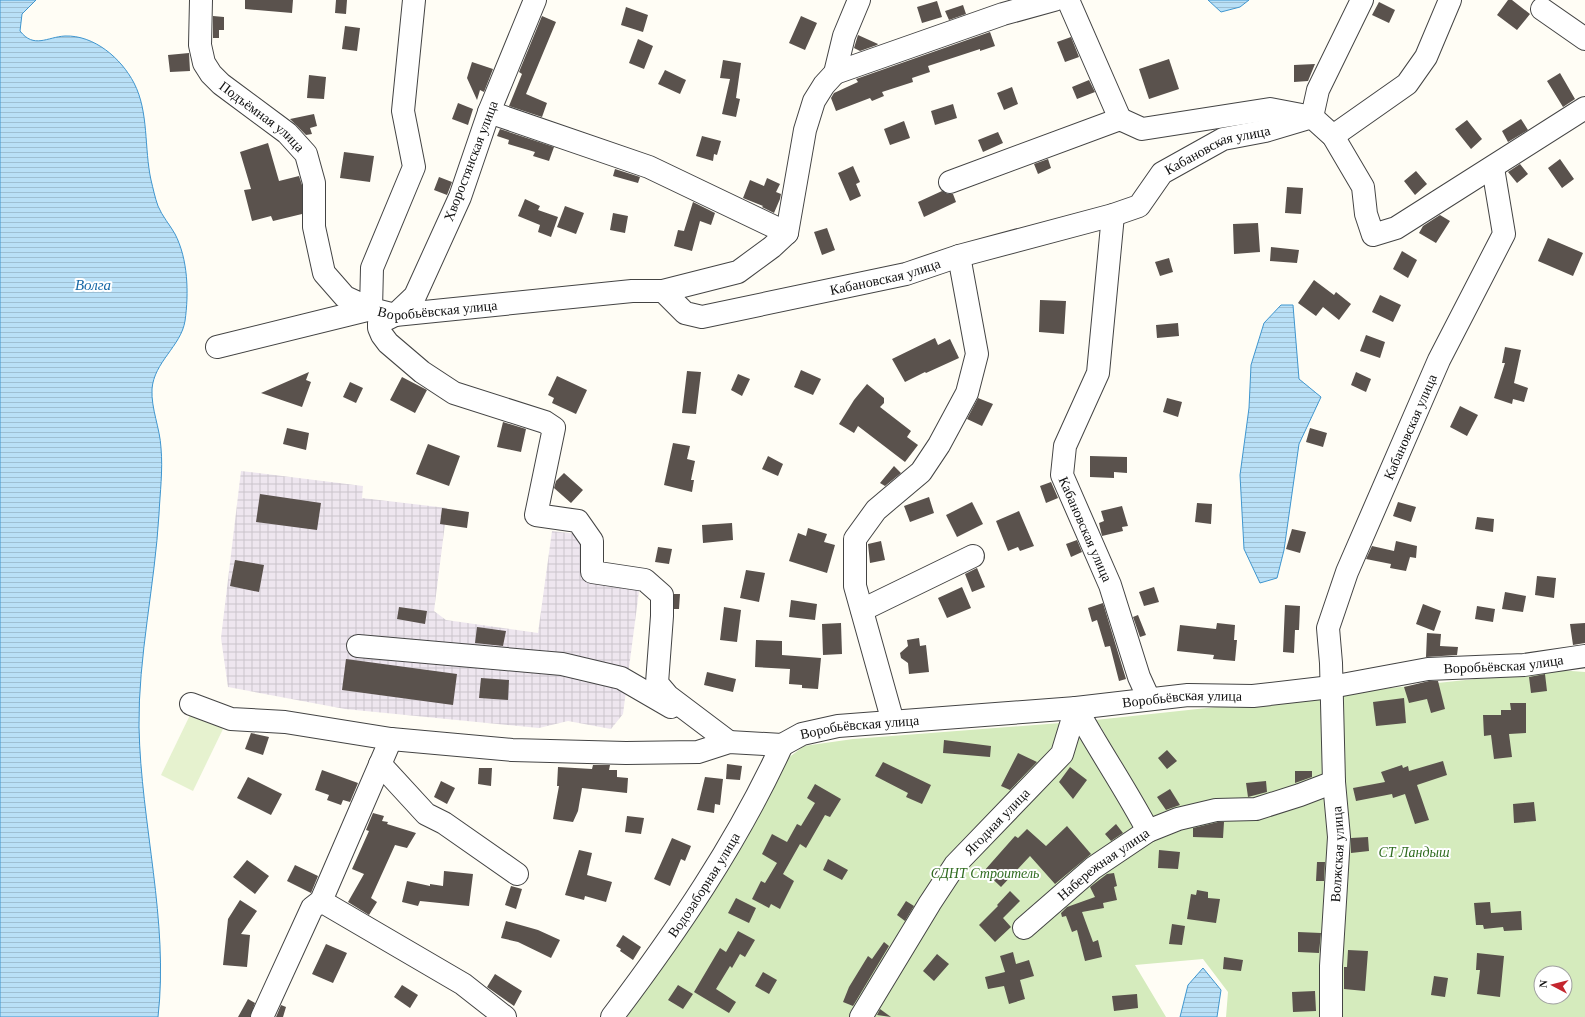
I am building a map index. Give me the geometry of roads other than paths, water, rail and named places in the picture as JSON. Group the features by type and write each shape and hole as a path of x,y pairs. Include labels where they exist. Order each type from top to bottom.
{"street":[{"name":"Подъёмная улица","path":"201,0 200,46 204,63 211,74 221,84 287,133 306,154 314,183 314,227 324,273 345,297 371,309"},
{"path":"371,309 372,268 414,167 403,111 414,0"},
{"name":"Хворостянская улица","path":"535,0 489,112 460,196 415,296 395,314 379,323 379,328 382,336 388,343 422,372 454,393 545,422 554,428 536,515 578,521 592,541 592,572 645,580 662,594 662,616 657,683 668,696 709,728"},
{"path":"835,73 844,36 859,0"},
{"path":"489,112 649,167 787,233 805,130 814,102 824,85 835,73 1003,14 1054,0"},
{"path":"1068,0 1120,119 1142,129 1270,109 1312,117 1333,136 1363,187 1366,214 1373,235 1396,228 1493,168 1585,108"},
{"path":"1312,117 1318,90 1362,0"},
{"path":"1333,136 1407,84 1426,58 1450,0"},
{"path":"1542,9 1585,39"},
{"name":"Кабановская улица","path":"663,291 686,313 702,317 906,274 960,256 1113,215 1139,206 1162,173 1224,139 1265,131 1312,117"},
{"path":"950,182 1120,119"},
{"name":"Кабановская улица","path":"1331,690 1328,628 1347,572 1439,360 1504,234 1493,168"},
{"name":"Кабановская улица","path":"1113,215 1098,373 1065,446 1062,475 1110,585 1139,677 1149,699"},
{"name":"Воробьёвская улица","path":"217,347 371,309 395,314 632,291 663,291 738,272 772,247 787,233"},
{"path":"893,722 855,586 856,539 876,510 921,472 939,445 967,394 977,354 960,256"},
{"path":"862,610 973,556"},
{"path":"358,646 562,664 621,678 649,696 709,728 729,742"},
{"name":"Воробьёвская улица","path":"782,745 802,734 830,728 1076,708 1188,695 1253,696 1331,690 1428,669 1524,665 1585,656"},
{"name":"Волжская улица","path":"1331,690 1334,782 1339,837 1331,966 1331,1017"},
{"path":"191,704 231,719 285,722 391,740 512,750 626,753 698,752 729,742 782,745"},
{"name":"Набережная улица","path":"1024,928 1093,868 1148,831 1127,791 1097,747 1076,708"},
{"name":"Ягодная улица","path":"861,1017 930,903 955,865 1062,754 1076,708"},
{"path":"262,1017 312,908 321,901 391,740"},
{"name":"Водозаборная улица","path":"612,1017 656,959 717,867 762,787 782,745"},
{"path":"380,764 426,814 444,823 517,874"},
{"path":"1148,831 1178,819 1216,810 1256,809 1334,782"},
{"path":"321,901 463,984 505,1017"}],"water":[{"name":"Волга","path":"0,0 36,0 22,14 20,31 30,40 41,41 65,36 86,39 106,50 122,65 134,83 139,94 146,130 149,168 156,200 175,234 183,254 185,265 187,299 183,330 157,370 152,389 153,404 162,456 162,473 157,540 139,701 139,727 144,800 160,945 158,1017 0,1017"},
{"path":"1208,0 1249,0 1240,7 1221,12"},
{"path":"1281,305 1293,305 1299,379 1321,397 1299,444 1284,550 1277,578 1260,583 1244,549 1240,475 1249,408 1251,365 1264,323"},
{"path":"1203,968 1221,990 1217,1017 1180,1017 1188,985"}],"park label":[{"name":"СТ Ландыш","path":"1414,852"},
{"name":"СДНТ Строитель","path":"985,873"}]}
